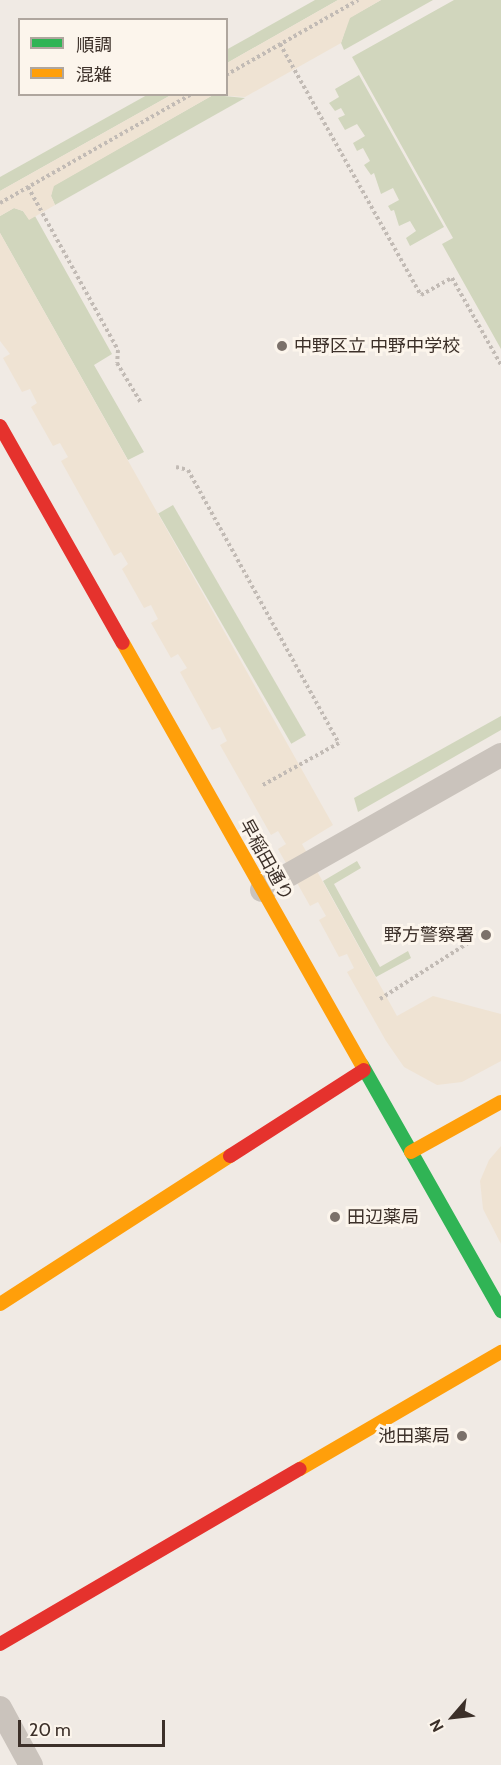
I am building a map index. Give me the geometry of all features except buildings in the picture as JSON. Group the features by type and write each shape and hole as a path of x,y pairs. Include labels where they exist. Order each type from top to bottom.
{"street":[{"name":"早稲田通り","path":"0,426 501,1311"},
{"path":"0,1304 364,1070"},
{"path":"411,1152 501,1101"},
{"path":"0,1644 501,1352"}],"lane":[{"path":"262,890 501,755"},
{"path":"0,1708 31,1765"}],"path":[{"path":"228,74 358,0"},
{"path":"280,44 421,295 452,278 501,365"},
{"path":"0,203 188,96"},
{"path":"28,187 118,350 117,363 141,403"},
{"path":"176,467 188,470 339,742 261,786"},
{"path":"380,999 471,941"}],"green space":[{"path":"315,0 338,0 228,62 228,49"},
{"path":"381,0 433,0 344,50 341,43 349,18"},
{"path":"454,0 501,0 501,349 442,244 453,238 352,57"},
{"path":"359,75 444,227 410,246 406,238 416,231 410,221 399,226 394,210 391,211 388,206 399,200 393,188 381,194 374,173 371,175 364,165 370,161 363,148 357,151 353,143 365,136 357,124 345,130 338,118 345,115 341,108 335,111 329,103 339,97 335,89"},
{"path":"145,96 169,96 0,191 0,177"},
{"path":"211,96 245,98 55,205 51,196 53,186"},
{"path":"14,208 23,211 29,219 35,216 112,354 94,365 144,452 128,460 0,233 0,216"},
{"path":"173,505 306,735 291,744 158,514"},
{"path":"501,716 501,730 358,812 354,798"},
{"path":"357,861 361,868 334,884 362,935 380,967 408,951 411,958 376,977 323,881"}],"shaded area":[{"path":"338,0 381,0 350,18 341,43 245,97 228,96 228,62"},
{"path":"169,96 211,96 54,186 51,196 55,205 29,220 23,211 14,208 0,216 0,191"},
{"path":"0,233 333,825 302,844 397,1016 433,996 501,1014 501,1061 462,1082 437,1085 404,1067 386,1041 347,972 354,968 347,954 339,957 319,920 326,916 318,902 310,906 278,849 286,844 278,831 271,835 220,745 227,741 220,727 212,730 180,672 187,668 178,654 171,658 151,623 158,619 151,605 144,608 122,569 128,564 121,552 114,556 61,461 68,457 60,443 53,446 31,407 37,403 30,389 22,392 3,358 10,354 0,341"},
{"path":"501,1146 501,1244 483,1209 480,1181 489,1160"}],"traffic: fast":[{"path":"362,1065 501,1311"}],"traffic: slow":[{"path":"123,643 362,1065"},
{"path":"411,1152 501,1102"},
{"path":"0,1304 230,1156"},
{"path":"300,1469 501,1352"}],"traffic: jam":[{"path":"0,426 123,643"},
{"path":"230,1156 364,1070"},
{"path":"0,1644 300,1469"}],"place":[{"name":"中野区立 中野中学校","path":"282,346"},
{"name":"野方警察署","path":"486,935"},
{"name":"田辺薬局","path":"335,1217"},
{"name":"池田薬局","path":"462,1436"}]}
